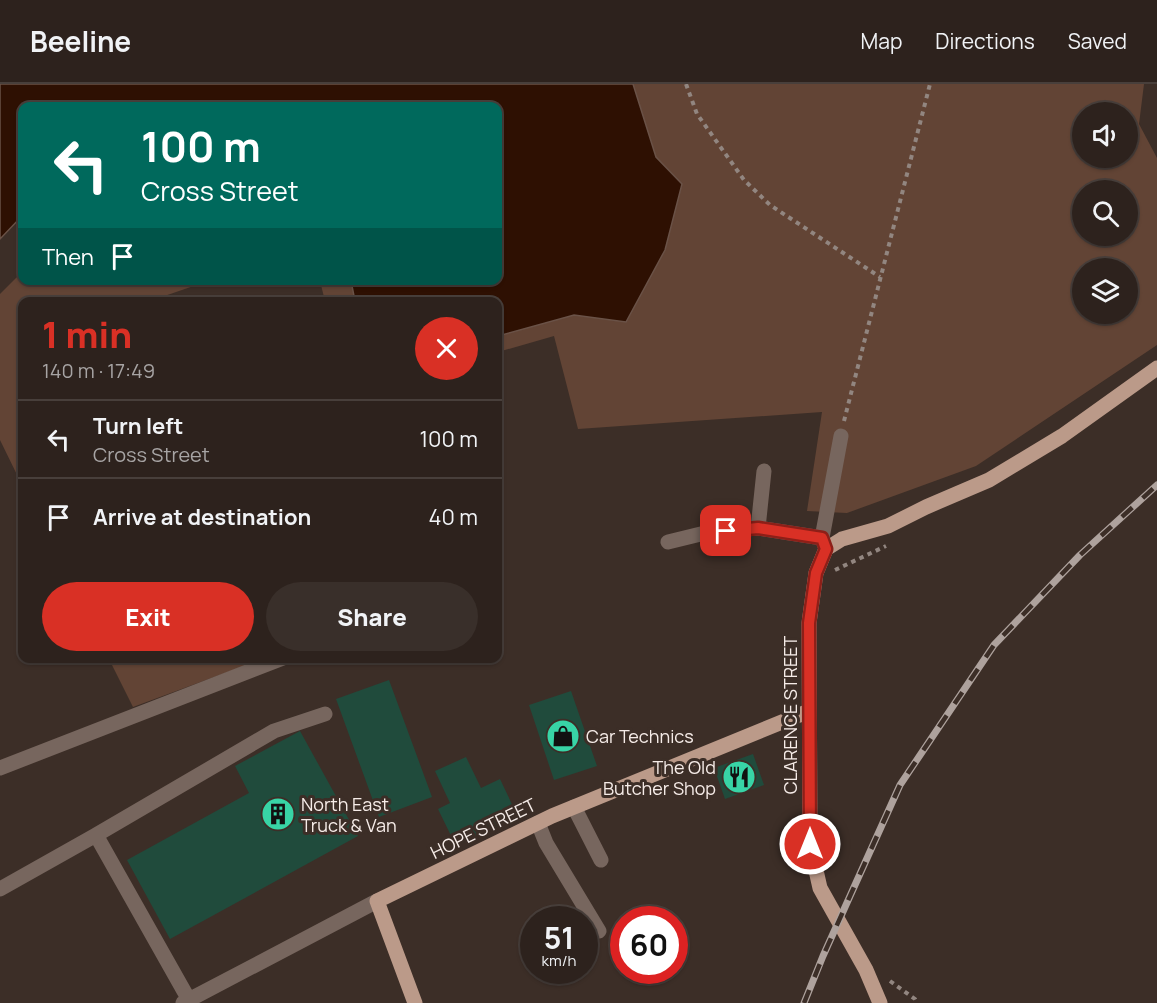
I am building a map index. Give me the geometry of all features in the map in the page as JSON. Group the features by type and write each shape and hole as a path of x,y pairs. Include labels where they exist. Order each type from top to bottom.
{"main road":[{"path":"824,543 888,526 989,480 1062,436 1157,368"},
{"name":"CLARENCE STREET","path":"824,543 816,573 809,623 810,844 820,888 866,970 880,1003"},
{"name":"HOPE STREET","path":"377,901 574,807 809,711"},
{"path":"377,901 416,1003"}],"street":[{"name":"CLARENCE STREET","path":"824,543 841,436"},
{"path":"758,528 764,471"},
{"path":"668,542 709,532 758,528 824,543"},
{"path":"0,768 270,663"},
{"path":"0,889 274,731 325,714"},
{"path":"574,807 602,860"},
{"path":"538,823 546,843 599,931"},
{"path":"96,835 186,1002"},
{"name":"HOPE STREET","path":"186,1002 377,901"}],"path":[{"path":"686,84 697,114 744,180 770,205 880,278"},
{"path":"841,436 930,84"},
{"path":"831,579 835,569 896,542"},
{"path":"886,974 890,981 915,999 916,1003"}],"shaded area":[{"path":"0,84 1144,84 1139,124 1157,158 1157,345 976,466 847,513 807,511 822,412 578,429 554,336 502,351 502,297 324,297 321,285 502,285 502,102 18,102"},
{"path":"0,84 633,84 656,157 682,184 665,250 626,322 574,315 502,335 502,297 354,297 352,285 502,285 502,102 18,102 18,220 0,239"},
{"path":"18,276 18,285 196,285 162,297 18,297 18,477 0,440 0,294"},
{"path":"111,663 252,663 133,707"}],"building":[{"name":"North East Truck & Van","path":"389,680 432,797 379,817 336,699"},
{"name":"Car Technics","path":"571,691 597,766 554,780 529,705"},
{"name":"North East Truck & Van","path":"300,731 358,836 170,939 127,860 249,793 235,766"},
{"name":"The Old Butcher Shop","path":"753,754 764,785 725,799 714,768"},
{"name":"North East Truck & Van","path":"466,757 481,788 500,779 518,817 456,846 438,809 450,803 435,771"}],"railway":[{"path":"804,1003 900,785 994,645 1080,555 1157,485"}],"place":[{"name":"Car Technics","path":"563,736"},
{"name":"The Old Butcher Shop","path":"739,777"},
{"name":"North East Truck & Van","path":"278,814"}],"route":[{"path":"726,531 758,528 822,538 826,549 816,573 809,623 810,844"}]}
